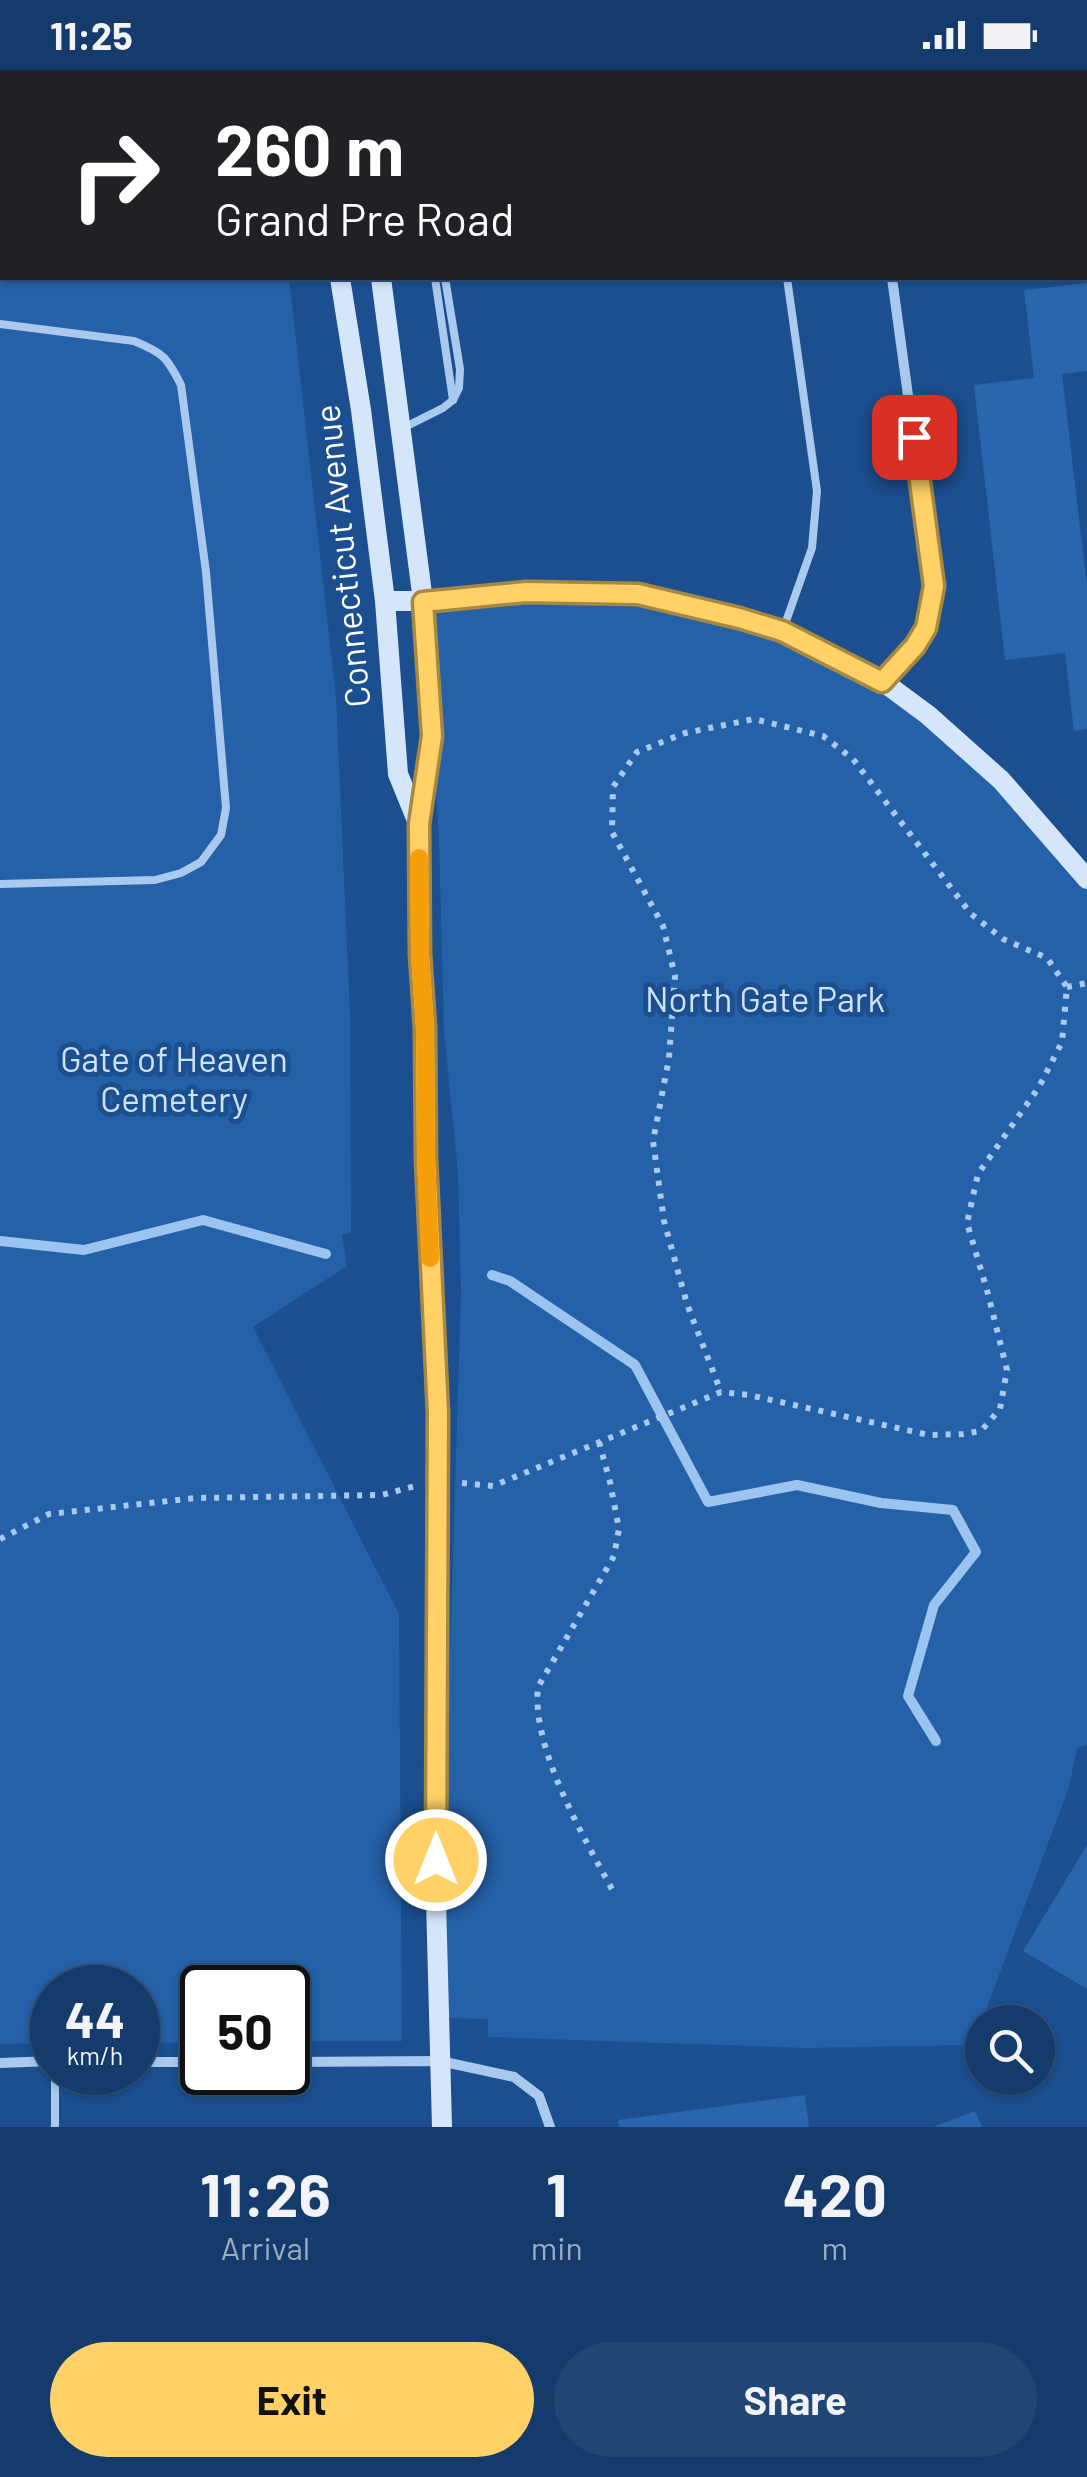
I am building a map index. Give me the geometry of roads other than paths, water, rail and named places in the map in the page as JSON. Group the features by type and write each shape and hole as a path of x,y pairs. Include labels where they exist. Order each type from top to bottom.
{"main road":[{"name":"Connecticut Avenue","path":"340,280 385,602 398,774 419,824"},
{"name":"Connecticut Avenue","path":"381,280 423,602 432,736 419,824 426,1159 438,1413 436,1900 442,2127"},
{"path":"385,602 526,592 638,594 782,631 882,682 928,714 971,751 1029,811 1087,879"}],"street":[{"path":"882,682 926,628 934,586 892,280"},
{"path":"310,2062 440,2061 514,2077 539,2096 550,2127"},
{"path":"0,2063 30,2062"}],"lane":[{"path":"435,280 452,400"},
{"path":"400,429 443,408 460,388 445,280"},
{"path":"782,631 812,548 817,490 787,280"},
{"path":"0,324 134,341 169,361 181,385 206,572 226,808 221,836 201,862 182,873 155,880 0,884"},
{"path":"55,2095 55,2127"}],"waterway":[{"path":"0,1241 84,1250 203,1220 326,1254"},
{"path":"492,1275 510,1281 635,1365 708,1502 797,1485 881,1503 953,1510 976,1552 934,1605 908,1696 936,1741"}],"park label":[{"name":"North Gate Park","path":"765,1000"},
{"name":"Gate of Heaven Cemetery","path":"174,1080"}]}
